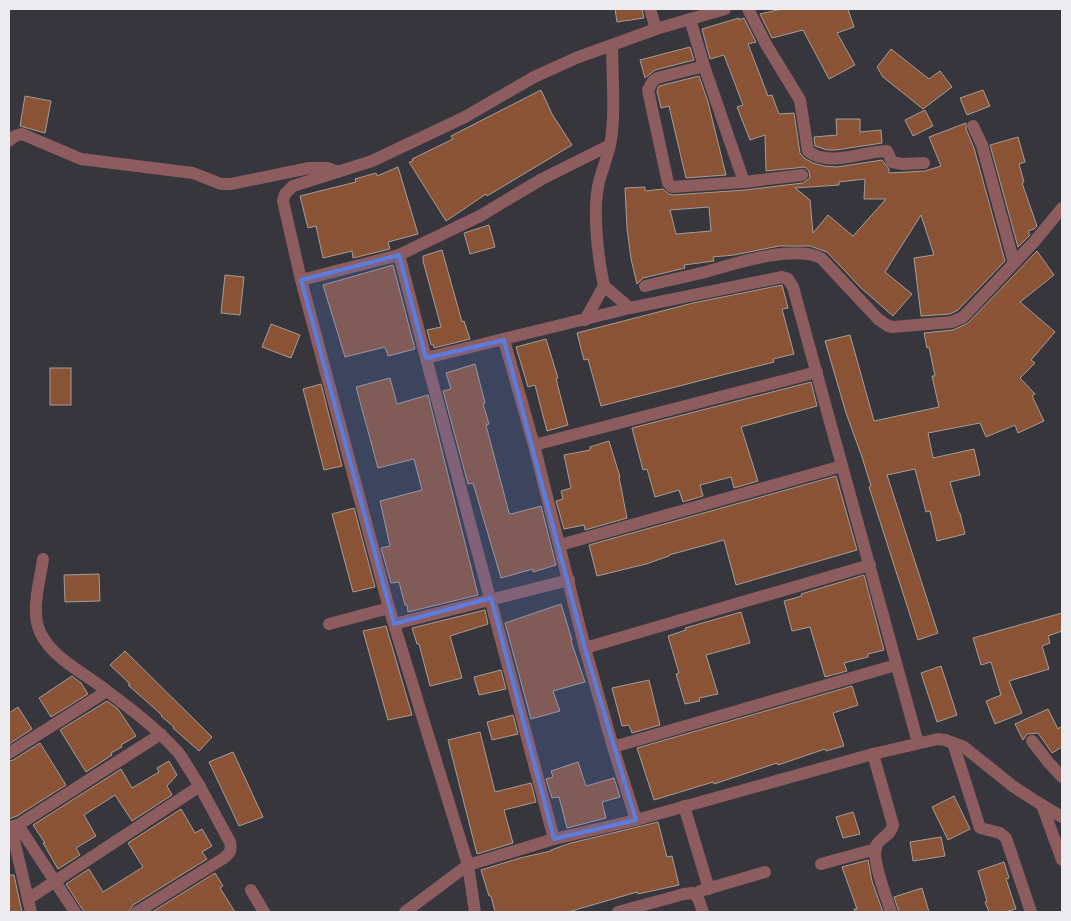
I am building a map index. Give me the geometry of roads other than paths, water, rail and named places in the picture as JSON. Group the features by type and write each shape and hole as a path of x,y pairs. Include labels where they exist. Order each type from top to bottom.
{"street":[{"path":"650,9 656,29"},
{"path":"475,912 468,865 389,608 301,280 283,201 285,194 293,186 372,161 465,117 534,77 656,29 725,9"},
{"path":"748,9 767,46 800,100 808,151 820,158 847,158 886,151 892,162 903,164 924,163"},
{"path":"690,19 744,182"},
{"path":"585,320 604,286 596,217 596,200 610,144 613,102 612,45"},
{"path":"704,66 657,78 652,81 648,90 668,183 672,187 744,182 802,175"},
{"path":"973,126 982,145 1014,263"},
{"path":"9,139 22,134 81,159 193,174 221,184 232,184 310,168 328,168 338,172"},
{"path":"301,280 399,255 480,216 542,179 610,144"},
{"path":"644,286 755,258 811,254 821,258 878,319 888,326 952,322 963,317 1034,242 1062,208"},
{"path":"399,255 554,839"},
{"path":"426,358 630,308 785,277 793,286 918,743"},
{"path":"604,286 630,308"},
{"path":"504,340 534,445 585,648 636,820"},
{"path":"534,445 817,372"},
{"path":"560,545 842,466"},
{"path":"43,559 36,605 38,625 46,641 62,658 161,734 178,752 200,786 230,842 230,854 137,912"},
{"path":"585,648 870,566"},
{"path":"394,624 491,598 569,580"},
{"path":"328,624 389,608"},
{"path":"613,747 896,665"},
{"path":"9,753 107,691"},
{"path":"12,827 161,734"},
{"path":"406,912 468,865 554,839 636,820 873,754 938,739 964,748 1014,787 1062,817"},
{"path":"1032,741 1062,777"},
{"path":"953,743 980,828 1000,833 1006,838 1031,912"},
{"path":"873,754 893,825 890,834 877,844 876,849 876,860 891,912"},
{"path":"28,899 200,786"},
{"path":"1042,805 1062,860"},
{"path":"684,806 709,889"},
{"path":"12,827 55,880 75,912"},
{"path":"12,827 31,912"},
{"path":"821,864 876,849"},
{"path":"618,912 709,889 765,872"},
{"path":"251,890 264,912"},
{"path":"693,893 698,898 703,912"}]}
